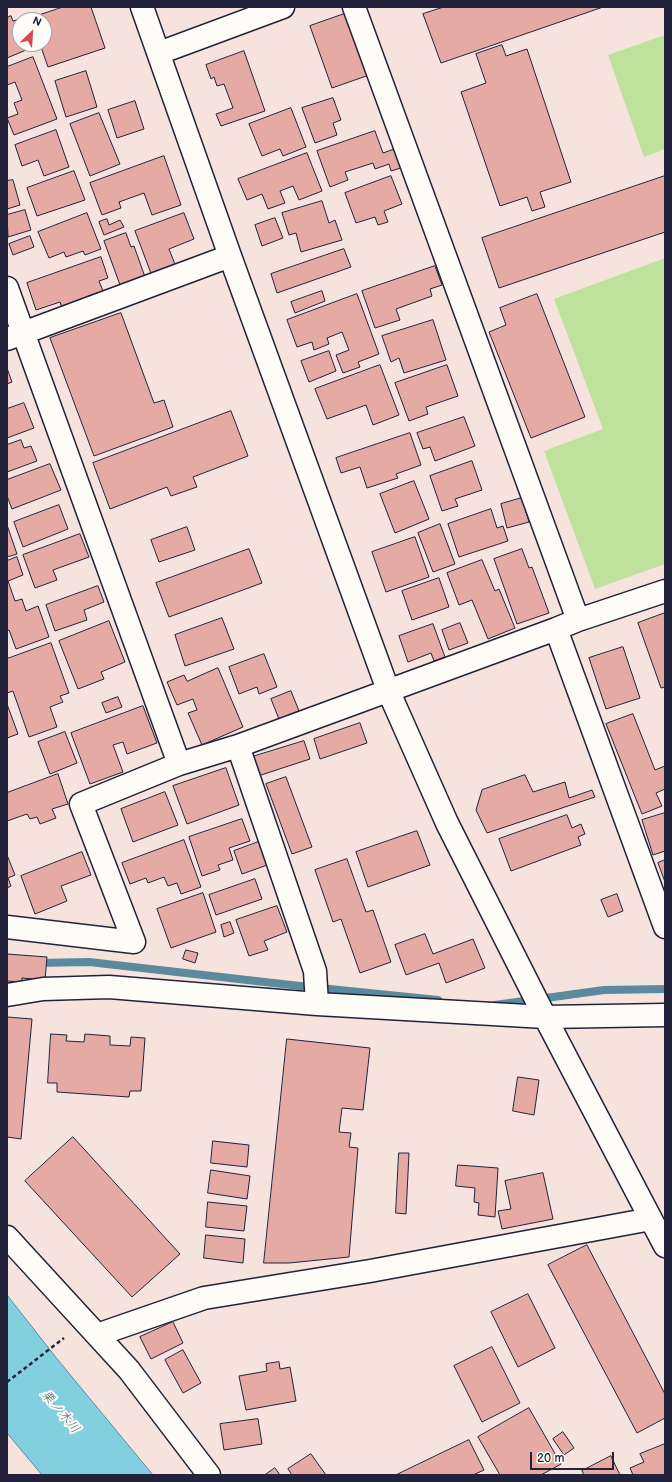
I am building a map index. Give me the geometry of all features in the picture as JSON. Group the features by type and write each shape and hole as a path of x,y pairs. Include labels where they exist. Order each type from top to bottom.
{"street":[{"path":"142,7 230,256 388,690 447,823 545,1018 665,1246"},
{"path":"159,53 283,7"},
{"path":"354,7 578,620"},
{"path":"15,336 230,256"},
{"path":"7,288 15,336 179,764"},
{"path":"7,928 134,942 81,804 179,764 238,746 578,620 665,591"},
{"path":"556,629 665,927"},
{"path":"238,746 315,970 317,1004"},
{"path":"7,995 42,989 109,987 317,1004 545,1018 665,1015"},
{"path":"91,1328 204,1298 370,1271 651,1219"},
{"path":"7,1237 129,1370 209,1475"}],"path":[{"path":"7,1382 91,1328"}],"green space":[{"path":"665,35 665,149 644,157 608,55"},
{"path":"665,258 665,564 595,589 544,451 603,429 554,299"}],"water":[{"name":"栗ノ木川","path":"7,1295 58,1360 153,1475 42,1475 7,1433"}],"building":[{"path":"63,7 91,7 105,48 48,67 43,52 52,52 52,12 48,12"},
{"path":"444,7 603,7 441,63 423,14"},
{"path":"347,13 369,75 332,88 310,26"},
{"path":"11,16 12,18 12,52 21,52 7,58 7,18"},
{"path":"502,45 506,56 527,49 571,182 540,192 545,207 532,211 527,197 500,206 461,92 486,83 476,54"},
{"path":"244,51 265,111 221,126 216,114 233,108 224,84 217,86 214,77 211,79 206,65"},
{"path":"33,57 57,119 14,135 7,118 18,114 14,103 22,100 15,82 7,85 7,67"},
{"path":"86,71 97,107 66,117 55,81"},
{"path":"333,98 341,120 333,123 337,135 315,143 302,108"},
{"path":"135,101 144,129 117,138 108,110"},
{"path":"291,108 306,147 283,156 280,149 262,156 249,124"},
{"path":"99,113 120,164 90,176 70,124"},
{"path":"56,130 69,167 44,176 38,160 22,166 15,145"},
{"path":"375,131 383,153 397,148 404,167 391,171 389,164 375,169 373,163 345,172 348,180 330,187 317,151"},
{"path":"307,153 322,191 299,200 293,186 280,191 285,203 268,209 262,194 247,200 238,179"},
{"path":"164,156 181,205 152,215 144,193 119,202 121,208 102,215 90,183"},
{"path":"74,171 85,200 37,216 27,188"},
{"path":"391,176 402,204 384,211 388,222 378,225 375,217 356,223 345,193"},
{"path":"665,176 665,232 499,288 482,238"},
{"path":"13,180 20,205 7,209 7,181"},
{"path":"322,201 329,223 335,220 342,240 301,252 296,233 289,235 282,213"},
{"path":"25,210 31,230 8,237 7,215"},
{"path":"87,213 101,249 85,255 83,251 66,257 64,252 49,258 38,232"},
{"path":"184,213 194,239 169,249 176,267 152,276 135,231"},
{"path":"275,218 283,238 262,246 255,225"},
{"path":"107,219 109,225 120,220 124,227 104,235 99,222"},
{"path":"126,233 131,247 134,246 145,277 120,285 104,241"},
{"path":"30,236 34,247 13,255 9,244"},
{"path":"344,249 351,267 277,293 271,274"},
{"path":"101,257 108,278 99,281 103,291 88,296 90,302 63,311 60,302 36,310 27,283"},
{"path":"435,266 442,285 430,289 432,296 396,309 400,320 375,328 362,291"},
{"path":"322,291 325,301 295,313 291,302"},
{"path":"357,294 379,354 358,362 360,367 343,373 336,355 349,350 342,332 327,338 329,344 314,350 312,342 297,347 287,320"},
{"path":"537,294 585,417 531,438 489,332 506,325 500,308"},
{"path":"121,313 154,403 164,400 173,427 94,456 50,338"},
{"path":"433,320 446,360 404,373 399,358 391,362 382,336"},
{"path":"329,351 336,371 309,382 301,361"},
{"path":"380,365 399,415 373,425 366,405 327,419 315,389"},
{"path":"447,365 458,396 426,407 428,414 409,421 395,383"},
{"path":"7,368 12,382 7,384"},
{"path":"24,403 34,428 7,438 7,409"},
{"path":"231,411 248,456 193,477 197,487 171,496 167,487 110,509 93,463"},
{"path":"464,417 475,446 435,461 430,447 423,449 417,433"},
{"path":"410,433 421,465 396,474 398,478 367,488 360,467 341,473 336,458"},
{"path":"21,440 24,448 31,446 37,461 7,472 7,445"},
{"path":"472,461 482,490 455,499 458,506 442,511 430,476"},
{"path":"50,464 61,490 12,509 7,496 7,480"},
{"path":"414,481 429,519 395,533 380,494"},
{"path":"522,498 529,522 507,528 501,504"},
{"path":"59,505 68,529 23,547 14,522"},
{"path":"491,509 497,528 503,526 508,541 459,557 448,524"},
{"path":"440,524 455,564 433,572 418,533"},
{"path":"7,525 17,554 7,557"},
{"path":"187,527 195,550 159,562 151,540"},
{"path":"80,534 89,557 53,570 57,580 35,588 23,555"},
{"path":"415,537 429,577 386,592 372,552"},
{"path":"249,549 262,583 169,617 156,583"},
{"path":"522,549 529,568 532,567 549,613 517,624 494,559"},
{"path":"17,557 23,575 8,581 15,601 22,599 26,611 38,606 49,637 16,649 9,630 7,631 7,561"},
{"path":"482,560 495,591 499,589 515,628 488,639 472,600 459,605 447,573"},
{"path":"439,578 449,607 412,620 402,591"},
{"path":"98,586 104,602 84,610 87,620 55,631 46,605"},
{"path":"665,613 665,687 661,688 638,623"},
{"path":"222,618 234,649 185,666 175,635"},
{"path":"109,621 125,662 101,672 104,679 78,689 59,641"},
{"path":"460,623 468,643 449,650 442,630"},
{"path":"433,624 445,657 434,661 431,653 408,662 399,636"},
{"path":"51,643 69,693 60,696 63,702 50,707 57,727 29,737 13,691 7,693 7,659"},
{"path":"623,647 640,698 606,709 589,658"},
{"path":"264,654 277,687 259,694 257,687 239,694 229,667"},
{"path":"218,668 243,727 202,745 188,713 197,710 193,699 177,705 167,682 184,675 187,681"},
{"path":"291,691 299,711 279,719 271,699"},
{"path":"118,697 122,707 106,713 102,703"},
{"path":"7,704 18,734 7,738"},
{"path":"143,706 157,743 127,754 123,742 113,745 123,772 90,784 71,733"},
{"path":"633,714 655,770 665,766 665,789 656,793 662,806 642,814 606,724"},
{"path":"360,723 367,743 320,759 314,739"},
{"path":"65,732 77,763 50,774 38,742"},
{"path":"304,741 310,759 258,776 252,757"},
{"path":"226,768 239,805 187,824 173,786"},
{"path":"58,774 68,804 52,809 56,818 40,824 37,817 30,819 27,814 7,821 7,793"},
{"path":"525,775 533,792 565,782 569,798 592,790 595,797 487,833 476,810 482,790"},
{"path":"286,777 312,847 292,854 266,784"},
{"path":"165,792 178,825 133,842 121,809"},
{"path":"665,813 665,851 653,855 642,820"},
{"path":"567,815 572,828 581,824 585,834 578,837 581,845 511,871 499,839"},
{"path":"242,819 250,841 229,848 233,860 218,865 220,870 202,876 189,837"},
{"path":"417,831 430,865 368,887 356,852"},
{"path":"184,840 201,887 181,894 177,883 168,886 164,877 148,883 146,878 130,884 122,863"},
{"path":"261,841 270,864 242,874 234,851"},
{"path":"82,852 91,875 61,886 67,901 35,914 21,876"},
{"path":"7,855 15,875 8,878 11,886 7,888"},
{"path":"347,859 366,912 373,910 391,962 360,973 341,919 333,922 315,870"},
{"path":"665,860 665,882 658,863"},
{"path":"255,879 262,899 216,915 209,895"},
{"path":"203,893 216,932 171,948 157,909"},
{"path":"617,894 623,911 608,917 601,900"},
{"path":"277,906 287,932 264,941 268,950 249,956 236,920"},
{"path":"230,922 234,933 224,937 221,925"},
{"path":"425,934 433,954 473,939 485,968 446,983 439,963 406,975 395,945"},
{"path":"186,950 198,953 195,963 183,959"},
{"path":"7,954 47,957 45,980 22,978 22,982 7,981"},
{"path":"7,1017 32,1019 21,1139 7,1137"},
{"path":"51,1034 67,1035 66,1041 84,1042 85,1034 110,1036 110,1045 130,1046 131,1037 145,1038 141,1091 130,1091 129,1097 57,1092 57,1083 48,1083"},
{"path":"287,1039 370,1048 363,1110 342,1108 339,1132 351,1133 349,1147 358,1148 349,1257 289,1263 264,1263"},
{"path":"518,1077 539,1080 534,1115 513,1111"},
{"path":"73,1137 180,1254 132,1297 25,1181"},
{"path":"213,1141 249,1145 247,1167 211,1163"},
{"path":"399,1153 409,1153 406,1214 396,1213"},
{"path":"458,1165 498,1168 495,1217 478,1215 479,1203 474,1202 475,1188 456,1186"},
{"path":"211,1170 250,1176 247,1199 208,1193"},
{"path":"543,1173 553,1219 502,1229 498,1211 511,1209 505,1181"},
{"path":"208,1202 247,1206 244,1231 206,1227"},
{"path":"206,1235 245,1239 243,1263 204,1258"},
{"path":"587,1245 665,1394 665,1418 637,1433 548,1265"},
{"path":"528,1294 555,1348 518,1367 491,1312"},
{"path":"173,1322 183,1343 151,1359 140,1337"},
{"path":"492,1347 520,1403 482,1422 454,1366"},
{"path":"183,1350 201,1383 183,1393 165,1360"},
{"path":"279,1362 280,1369 290,1367 296,1401 246,1410 239,1376 267,1371 266,1364"},
{"path":"529,1408 561,1464 541,1475 500,1475 478,1437"},
{"path":"258,1419 262,1444 224,1450 220,1424"},
{"path":"563,1432 574,1448 564,1455 553,1439"},
{"path":"469,1440 484,1470 473,1475 396,1475"},
{"path":"665,1444 665,1475 633,1475 630,1468 644,1462 640,1454"},
{"path":"311,1454 326,1475 292,1475 288,1469"},
{"path":"611,1456 620,1475 584,1475 582,1471"},
{"path":"275,1468 280,1475 265,1475"}],"waterway":[{"path":"37,963 89,962 438,1000"},
{"path":"495,1005 604,990 665,989"}]}
